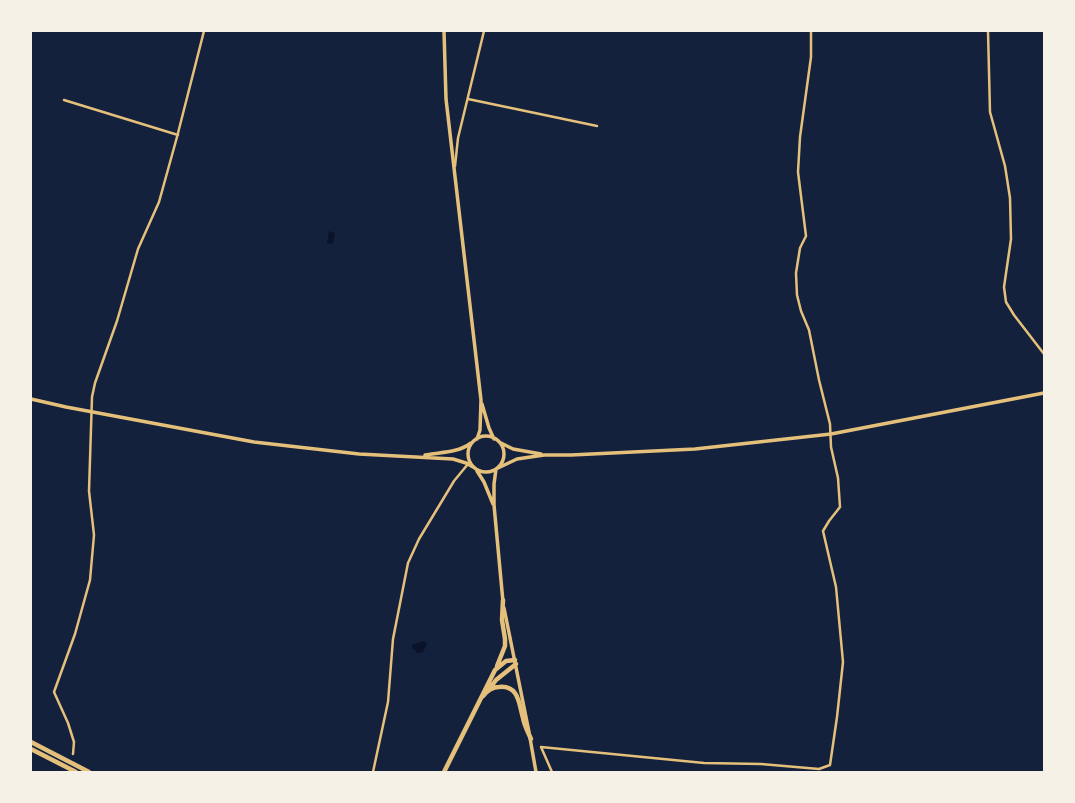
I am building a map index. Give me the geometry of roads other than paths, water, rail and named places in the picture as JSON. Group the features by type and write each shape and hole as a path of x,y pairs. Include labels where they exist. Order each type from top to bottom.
{"highway":[{"path":"444,772 495,670 505,646 502,620 503,600"},
{"path":"495,670 506,661 516,662"},
{"path":"479,702 496,680 516,662"},
{"path":"486,693 496,687 509,688 514,691 518,698 523,720 531,739"},
{"path":"31,742 89,772"},
{"path":"31,749 76,772"}],"main road":[{"path":"444,31 446,99 481,400 480,430 477,439"},
{"path":"477,470 487,472 517,459 544,455 695,449 831,434 1044,393"},
{"path":"31,399 91,412 254,442 360,454 453,458 468,464 477,470 494,505"},
{"path":"481,400 489,428 502,447 504,456 501,464 497,468 494,505 503,600 531,739 536,772"},
{"path":"420,456 462,449 477,439 485,436 513,449 544,455"},
{"path":"472,442 468,452 470,463 473,467"}],"street":[{"path":"73,754 74,742 68,723 54,692 75,634 90,580 94,535 89,491 91,412 95,383 117,322 138,249 159,202 178,135 204,31"},
{"path":"454,171 458,138 484,31"},
{"path":"552,772 541,747 704,763 760,764 819,769 830,765 838,717 843,662 836,588 823,532 840,506 838,478 831,447 830,424 809,330 801,311 797,295 796,273 800,248 806,236 798,172 800,136 811,57 811,31"},
{"path":"988,31 990,112 1004,166 1010,198 1011,239 1004,287 1006,302 1014,315 1044,354"},
{"path":"468,99 597,126"},
{"path":"64,100 178,135"},
{"path":"373,772 388,702 393,639 408,563 419,539 458,475 468,464"}],"water":[{"path":"329,231 335,233 333,244 327,243"},
{"path":"424,641 427,644 423,652 417,653 414,649 412,649 412,645"}]}
